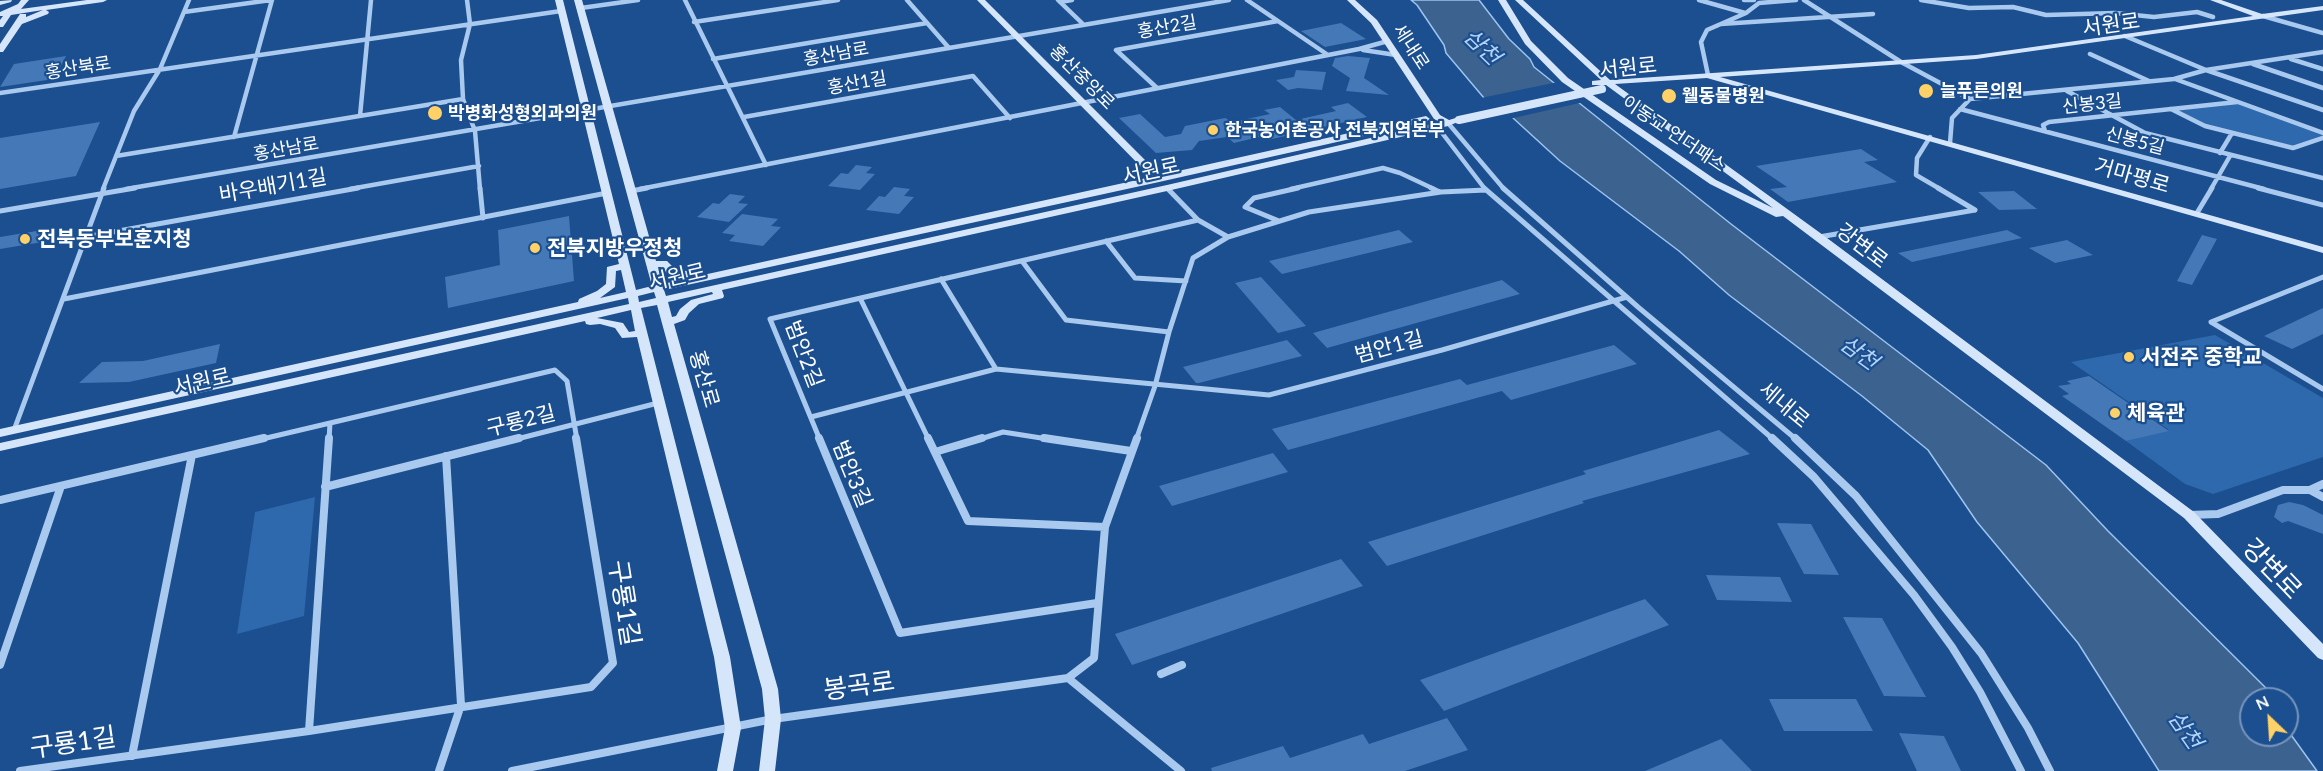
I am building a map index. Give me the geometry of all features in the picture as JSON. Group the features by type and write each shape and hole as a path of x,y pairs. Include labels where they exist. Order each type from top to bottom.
{"street":[{"path":"0,3 8,0"},
{"path":"0,8 64,0"},
{"path":"0,14 25,5 103,0"},
{"path":"14,430 134,111 160,69 189,0"},
{"path":"184,12 271,0 234,137"},
{"path":"360,116 371,0"},
{"path":"466,0 470,24 461,60 463,99 475,131 483,218"},
{"path":"579,4 638,0"},
{"path":"685,0 766,165"},
{"path":"694,22 838,0"},
{"path":"907,0 949,48"},
{"name":"홍산중앙로","path":"981,0 1159,178"},
{"path":"1059,1 1072,0"},
{"name":"홍산남로","path":"0,211 1229,0"},
{"path":"1247,0 1328,55"},
{"name":"세내로","path":"1352,0 1374,22 1388,41 1437,121 1486,190 1814,477 1914,595 1952,647 1980,692 2021,771"},
{"name":"이동교 언더패스","path":"1502,0 1528,42 1565,80 1713,182 1783,218 1795,220"},
{"name":"강변로","path":"1519,0 1604,85 1795,220 2189,515 2323,654"},
{"path":"1700,0 1746,13"},
{"path":"1744,0 1754,0"},
{"path":"1711,77 1701,42 1707,30 1746,13 1759,3 1796,0"},
{"path":"1804,0 1911,68 1970,99 1952,118 1950,143"},
{"name":"서원로","path":"1921,0 1969,8 2013,7 2046,15 2115,13 2154,17 2197,12 2213,17"},
{"path":"2214,0 2323,33"},
{"path":"1059,1 1084,25"},
{"path":"19,22 49,11 82,6 84,2"},
{"name":"홍산로","path":"579,4 771,689 773,719 767,771"},
{"path":"0,50 19,22 25,5"},
{"path":"560,5 722,657 733,728 725,771"},
{"name":"홍산북로","path":"0,93 470,24 560,5"},
{"name":"서원로","path":"0,447 574,319 633,301 1159,178 1604,85 1976,57 2323,8"},
{"path":"0,25 9,12"},
{"name":"서원로","path":"1711,77 1753,77 1911,68 2035,56 2323,13"},
{"path":"1721,24 1873,14"},
{"name":"홍산2길","path":"1157,88 1116,50 1278,21"},
{"name":"홍산남로","path":"713,59 927,23"},
{"path":"2125,36 2206,70 2323,110"},
{"path":"631,191 1359,50 1388,41"},
{"path":"1359,50 1396,55"},
{"name":"신봉3길","path":"1970,99 2174,79 2206,70 2323,52"},
{"path":"2090,54 2151,82"},
{"name":"신봉3길","path":"2288,57 2323,69"},
{"name":"신봉3길","path":"2250,63 2323,88"},
{"name":"홍산1길","path":"744,117 973,76 1010,118"},
{"name":"거마평로","path":"1711,77 1930,137 2323,250"},
{"path":"1753,77 1756,89"},
{"name":"신봉3길","path":"2174,79 2323,133"},
{"name":"신봉5길","path":"2065,91 2145,133 2323,178"},
{"name":"홍산남로","path":"116,156 463,99"},
{"name":"신봉3길","path":"1960,109 2045,130 2043,125 2049,122 2237,102"},
{"name":"신봉5길","path":"2171,109 2205,126 2293,148 2323,138"},
{"name":"서원로","path":"712,283 1167,188 1437,121 1448,123 1456,117"},
{"name":"세내로","path":"1448,123 1503,188 1627,297 1804,446 1856,496 1981,652 2028,728 2050,771"},
{"name":"신봉5길","path":"2045,130 2323,205"},
{"path":"2220,153 2232,133"},
{"path":"1818,237 1975,210 1916,175 1917,158 1930,137"},
{"path":"2197,213 2230,156"},
{"name":"바우배기1길","path":"85,237 479,166"},
{"path":"1279,221 1245,207 1254,198 1383,168 1400,173 1441,192"},
{"path":"1167,188 1198,220 1228,237"},
{"path":"1181,771 1068,678 1094,657 1105,527 1155,386 1169,332 1193,258 1228,237 1309,212 1441,192 1486,190"},
{"path":"64,299 607,193"},
{"name":"범안2길","path":"811,417 770,319 1198,220"},
{"path":"1106,241 1135,278 1186,281"},
{"path":"1022,261 1066,320 1169,332"},
{"path":"651,265 663,263 674,273 688,276 707,274 718,296 695,302 684,311 681,318 667,322"},
{"path":"554,312 554,308 579,302 600,293 611,285 611,269 624,266"},
{"path":"2323,277 2211,321 2323,389"},
{"path":"941,279 996,369"},
{"name":"범안1길","path":"1155,386 1269,396 1627,297"},
{"path":"860,298 968,521 1105,527"},
{"name":"서원로","path":"0,434 554,312 633,301"},
{"path":"574,319 576,324 600,321 619,325 626,336 640,333"},
{"name":"범안3길","path":"1097,603 900,633 811,417 996,369 1155,386"},
{"name":"구룡2길","path":"0,500 555,370 567,381 574,424 325,487"},
{"path":"574,424 658,403"},
{"path":"309,731 330,423"},
{"name":"구룡1길","path":"20,771 309,731 461,705 591,687 613,663 574,424"},
{"path":"934,452 1003,432 1131,451"},
{"name":"구룡1길","path":"132,756 192,455"},
{"path":"439,771 461,705 446,456"},
{"name":"강변로","path":"2189,515 2218,514 2283,490 2310,490 2323,484"},
{"path":"0,664 61,486"},
{"path":"2310,490 2323,497"},
{"path":"1161,674 1182,664"},
{"name":"봉곡로","path":"512,771 773,719 1068,678"}],"shaded area":[{"path":"2237,102 2323,133 2323,138 2293,148 2205,126 2171,109"},
{"path":"2215,335 2323,398 2323,457 2213,494 2185,484 2126,441 2169,430 2071,362"},
{"path":"315,497 304,616 237,634 255,512"}],"water":[{"name":"삼천","path":"1411,0 1479,0 1509,39 1530,59 1534,67 1731,224 2046,465 2108,531 2265,687 2239,687 2239,747 2299,746 2317,771 2159,771 2078,643 1977,522 1928,450 1862,396 1729,295 1679,251 1560,161 1513,118 1484,98 1446,53 1444,45 1417,5"}],"pier":[{"path":"1558,82 1584,102 1509,119 1481,98"}],"building":[{"path":"1341,23 1366,39 1325,47 1301,31"},
{"path":"66,56 54,79 0,87 14,64"},
{"path":"1348,56 1370,58 1364,78 1389,95 1346,91 1350,78 1332,66 1335,58"},
{"path":"1296,70 1326,72 1322,90 1298,88 1288,90 1276,80 1294,77"},
{"path":"1348,103 1367,117 1268,140 1263,136 1234,143 1227,137 1199,141 1192,150 1156,153 1119,118 1140,114 1165,137 1181,134 1185,126 1225,118 1233,122 1270,114 1264,110 1280,107 1296,120 1336,111 1331,107"},
{"path":"100,122 76,176 0,189 0,138"},
{"path":"1861,149 1878,160 1864,162 1897,182 1788,202 1770,189 1787,187 1756,166"},
{"path":"856,165 872,167 866,173 875,174 860,190 828,186 841,173 848,174"},
{"path":"894,187 910,189 904,196 914,197 899,214 866,210 879,196 885,197"},
{"path":"2014,191 2037,209 1999,210 1978,192"},
{"path":"730,194 745,196 738,203 748,204 729,222 697,217 713,203 719,204"},
{"path":"742,214 778,219 771,226 781,227 763,246 729,241 735,235 722,233"},
{"name":"전북지방우정청","path":"569,216 574,281 448,308 445,277 500,265 498,230"},
{"name":"전북동부보훈지청","path":"55,228 49,241 0,249 0,237"},
{"path":"1399,230 1413,242 1282,274 1269,261"},
{"path":"2007,230 2022,238 1912,262 1898,253"},
{"path":"2202,235 2217,239 2192,285 2177,281"},
{"path":"2067,240 2093,255 2055,263 2029,248"},
{"path":"1261,277 1306,326 1278,333 1235,283"},
{"path":"1502,280 1520,294 1327,348 1313,333"},
{"path":"2323,308 2323,334 2292,349 2264,336"},
{"path":"1287,340 1302,356 1199,383 1196,383 1183,367"},
{"path":"220,344 216,363 129,382 79,383 102,362 143,361"},
{"path":"1614,345 1637,364 1511,400 1502,391 1288,450 1272,429 1460,379 1467,385"},
{"name":"체육관","path":"2089,376 2169,431 2126,441 2062,396 2069,394 2058,386 2071,384 2067,381"},
{"path":"1719,430 1750,454 1582,501 1584,503 1387,566 1368,542 1586,474 1583,471"},
{"path":"1273,453 1288,472 1172,506 1159,486"},
{"path":"2289,502 2303,505 2323,515 2323,534 2288,521 2282,523 2274,517 2278,505"},
{"path":"1777,523 1811,524 1839,575 1804,574"},
{"path":"1341,559 1363,586 1132,665 1115,634"},
{"path":"1706,575 1780,577 1792,602 1717,600"},
{"path":"1645,599 1669,625 1444,711 1420,680"},
{"path":"1843,617 1882,618 1926,697 1884,696"},
{"path":"1769,699 1856,699 1873,731 1784,731"},
{"path":"1447,718 1468,750 1405,771 1212,771 1211,768 1283,746 1290,758 1363,734 1369,744"},
{"path":"1899,733 1944,736 1961,771 1917,771"},
{"path":"1721,739 1752,771 1645,771"}],"place":[{"name":"늘푸른의원","path":"1926,91"},
{"name":"웰동물병원","path":"1669,96"},
{"name":"박병화성형외과의원","path":"435,113"},
{"name":"한국농어촌공사 전북지역본부","path":"1213,130"},
{"name":"전북동부보훈지청","path":"25,239"},
{"name":"전북지방우정청","path":"535,248"},
{"name":"서전주 중학교","path":"2129,357"},
{"name":"체육관","path":"2115,413"}]}
